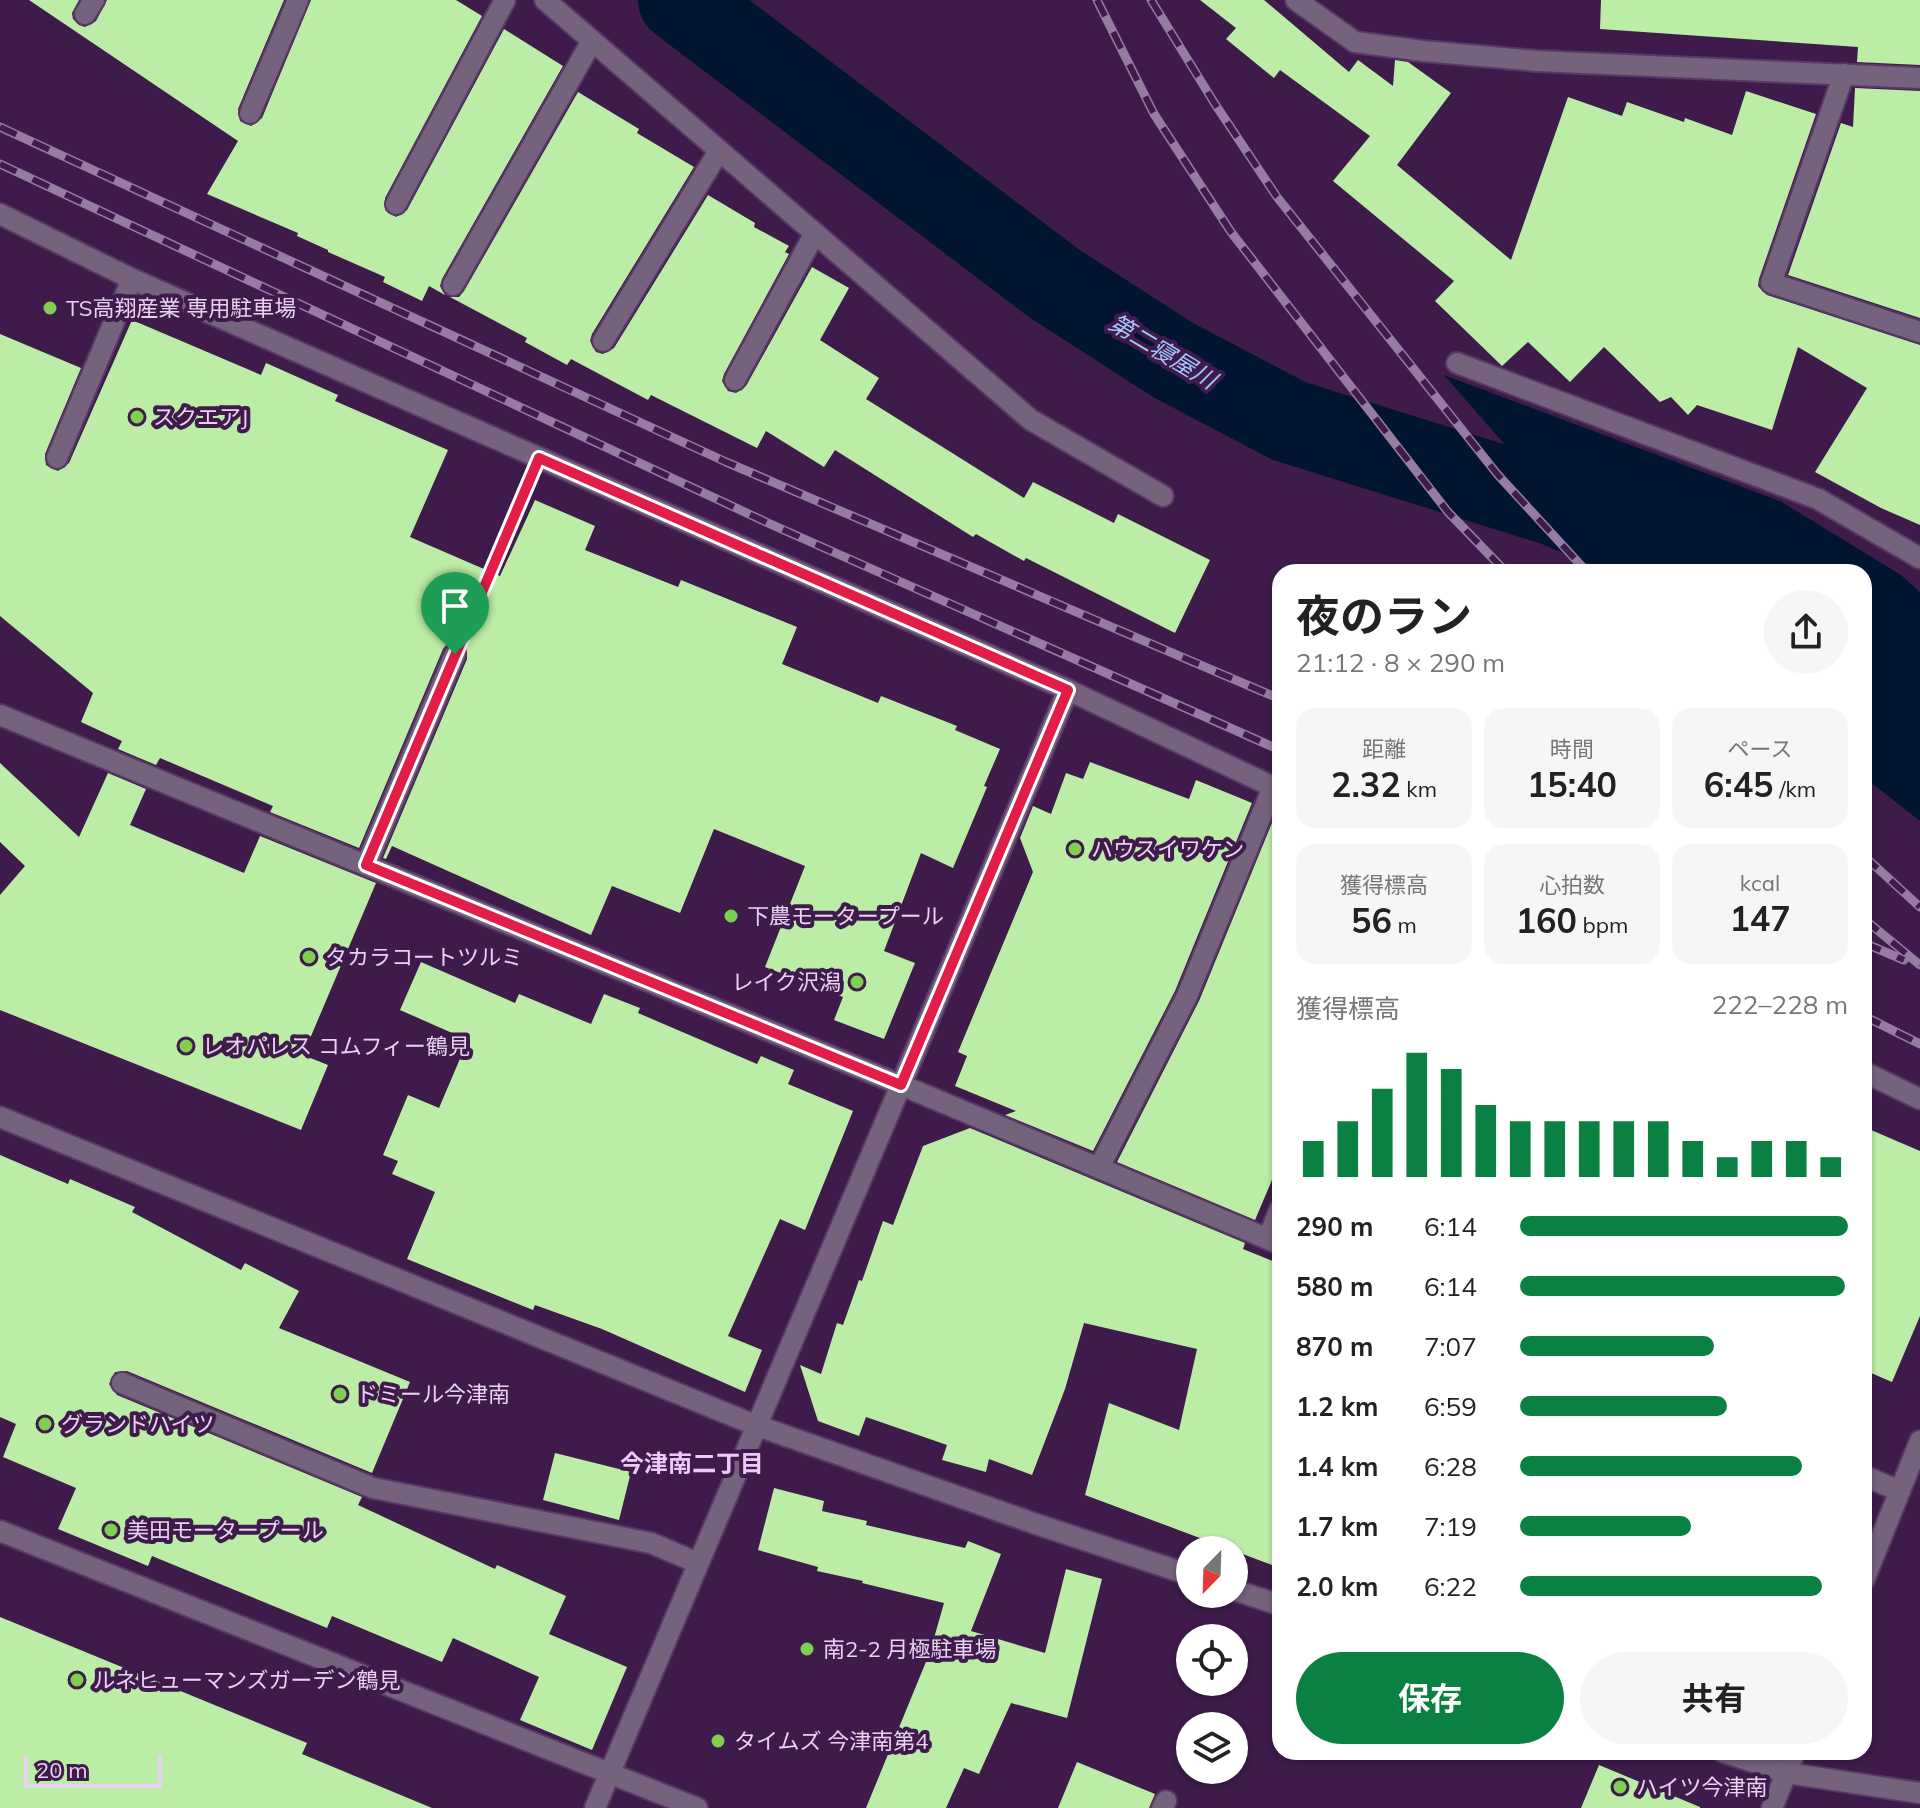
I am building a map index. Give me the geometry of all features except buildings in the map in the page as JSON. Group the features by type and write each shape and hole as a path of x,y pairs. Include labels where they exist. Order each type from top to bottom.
{"street":[{"path":"250,113 298,0"},
{"path":"396,204 505,0"},
{"path":"545,0 1031,420 1163,496"},
{"path":"1296,0 1355,42 1423,51 1537,61 1920,78"},
{"path":"453,285 592,41"},
{"path":"1844,74 1771,283 1920,332"},
{"path":"603,341 719,151"},
{"path":"0,214 132,279 1068,690 1272,786"},
{"path":"735,380 815,233"},
{"path":"57,458 132,279"},
{"path":"1457,363 1818,499 1920,558"},
{"path":"366,865 455,654"},
{"path":"595,1808 1068,690"},
{"path":"0,715 901,1085 1272,1241"},
{"path":"1099,1168 1187,996 1272,797"},
{"path":"1872,1076 1920,1099"},
{"path":"0,1117 755,1425 1176,1570"},
{"path":"122,1383 373,1488 651,1543 698,1563"},
{"path":"1872,1560 1920,1441"},
{"path":"1872,1479 1900,1491"},
{"path":"0,1531 697,1808"},
{"path":"1248,1595 1272,1602"},
{"path":"1747,1760 1787,1773 1920,1793"},
{"path":"1772,1808 1792,1760"}],"path":[{"path":"455,654 539,458"}],"water":[{"path":"1444,375 1780,501 1901,575 1920,592 1920,821 1872,783 1872,564 1609,564"}],"waterway":[{"name":"第二寝屋川","path":"680,0 1055,284 1173,360 1289,421 1555,504 1698,564"}],"railway":[{"path":"1097,0 1154,114 1231,232 1448,512 1498,564"},
{"path":"1151,0 1277,197 1498,475 1580,564"},
{"path":"0,127 726,462 1272,696"},
{"path":"0,164 768,523 1272,746"},
{"path":"1872,863 1920,907"},
{"path":"1872,926 1920,965"},
{"path":"1872,946 1904,960"},
{"path":"1872,1020 1920,1044"}],"place":[{"name":"TS高翔産業 専用駐車場","path":"50,308"},
{"name":"スクエアJ","path":"137,417"},
{"name":"ハウスイワケン","path":"1075,849"},
{"name":"下農モータープール","path":"731,916"},
{"name":"タカラコートツルミ","path":"309,957"},
{"name":"レイク沢潟","path":"857,982"},
{"name":"レオパレス コムフィー鶴見","path":"186,1046"},
{"name":"ドミール今津南","path":"340,1394"},
{"name":"グランドハイツ","path":"45,1424"},
{"name":"美田モータープール","path":"111,1530"},
{"name":"南2-2 月極駐車場","path":"807,1649"},
{"name":"ルネヒューマンズガーデン鶴見","path":"77,1680"},
{"name":"タイムズ 今津南第4","path":"718,1741"},
{"name":"ハイツ今津南","path":"1620,1787"}],"district":[{"name":"今津南二丁目","path":"692,1463"}],"route":[{"path":"539,458 1068,690 901,1085 366,865 455,654 539,458"}]}
